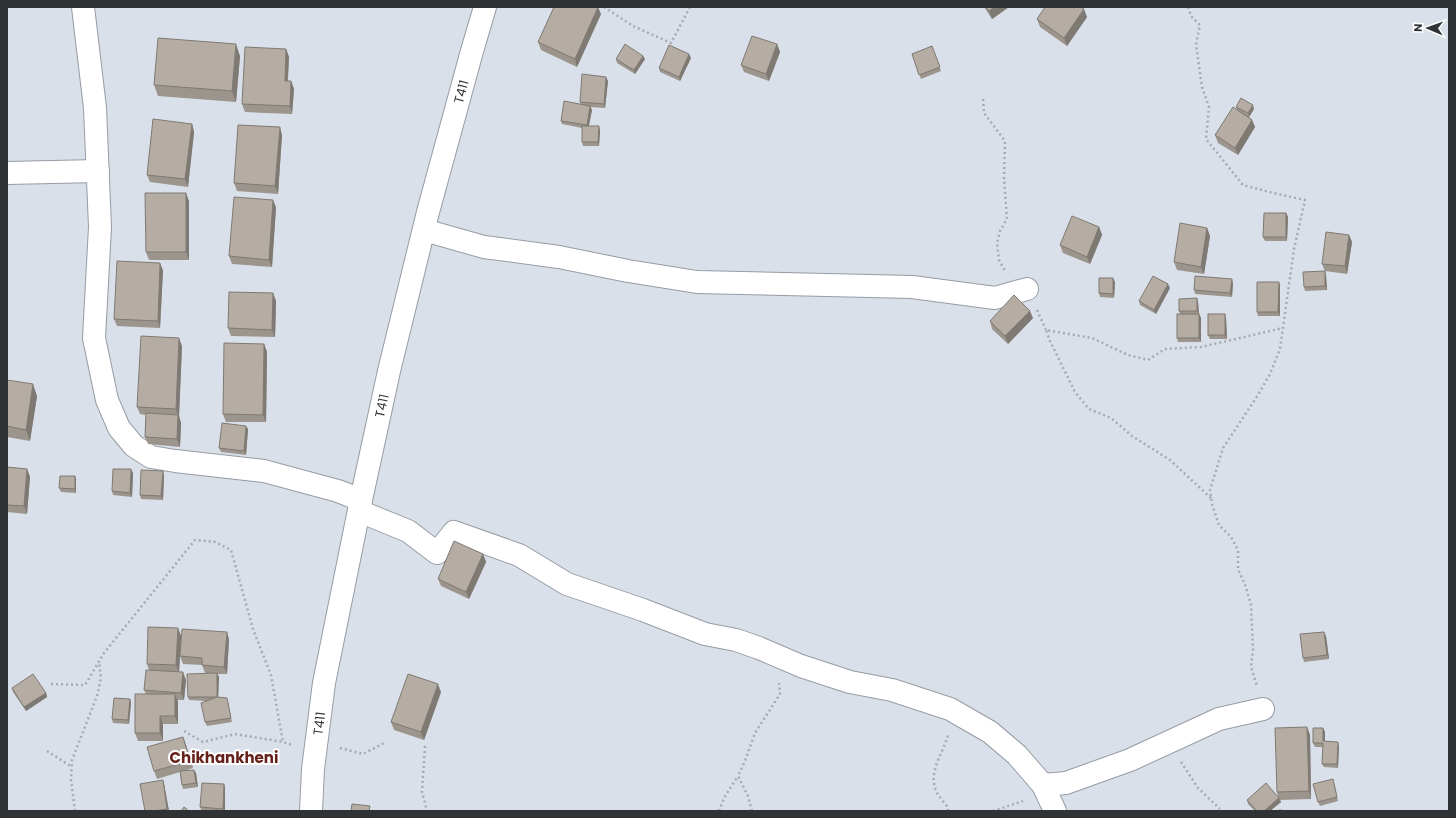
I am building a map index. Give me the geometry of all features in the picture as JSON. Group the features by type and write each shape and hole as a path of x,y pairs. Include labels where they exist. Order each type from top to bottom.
{"street":[{"path":"83,7 95,108 100,227 94,338 106,400 119,428 134,446 151,457 264,471 338,491 360,506 408,531 437,553 454,532 519,555 567,584 643,610 705,634 736,640 801,666 850,682 892,690 943,707 990,732 1017,755 1048,796 1066,783 1130,760 1219,719 1263,709"},
{"name":"T411","path":"311,811 316,748 324,683 389,372 424,230 485,7"},
{"path":"7,173 98,171"},
{"path":"424,230 484,247 559,257 628,271 697,282 912,287 995,298 1027,290"}],"path":[{"path":"604,7 633,26 671,43 690,7"},
{"path":"1188,7 1191,16 1200,25 1196,44 1202,87 1209,107 1206,139 1243,185 1305,200 1294,248 1280,349 1270,374 1258,395 1223,448 1210,490 1219,525 1231,537 1238,550 1238,569 1246,587 1251,605 1253,650 1252,667 1263,709"},
{"path":"983,99 984,113 1005,141 1004,179 1007,219 1000,230 997,243 999,260 1006,274 1024,284 1074,392 1089,409 1111,418 1132,436 1170,460 1211,498"},
{"path":"1046,330 1092,338 1128,355 1148,360 1165,350 1201,348 1283,328"},
{"path":"51,684 85,685 99,662 195,540 215,542 231,550 253,629 271,675 283,742"},
{"path":"719,811 724,798 738,776 745,761 755,732 780,694 775,655"},
{"path":"75,811 71,780 72,760 97,696 101,678 99,662"},
{"path":"943,707 949,734 935,767 934,778 937,792 948,808 948,811"},
{"path":"184,731 203,742 234,734 316,748 363,754 386,742"},
{"path":"425,746 422,792 427,811"},
{"path":"47,751 72,767"},
{"path":"1180,762 1198,788 1220,809"},
{"path":"738,776 748,796 752,811"},
{"path":"993,811 1048,796"}],"building":[{"path":"554,7 598,7 575,59 538,42"},
{"path":"986,7 995,7 989,11"},
{"path":"1045,7 1081,7 1084,9 1064,38 1037,19"},
{"path":"752,36 777,44 766,74 741,65"},
{"path":"158,38 236,44 232,91 154,85"},
{"path":"625,44 643,56 634,70 616,59"},
{"path":"669,45 689,54 679,77 659,68"},
{"path":"932,46 940,67 919,75 912,54"},
{"path":"245,47 286,49 285,81 291,81 290,106 242,104"},
{"path":"582,74 606,77 604,104 580,102"},
{"path":"1241,98 1253,105 1248,113 1236,107"},
{"path":"564,101 590,106 587,125 561,121"},
{"path":"1233,107 1252,120 1235,148 1215,135"},
{"path":"153,119 192,124 185,179 147,175"},
{"path":"238,125 280,127 275,186 234,183"},
{"path":"582,126 599,126 598,142 582,142"},
{"path":"145,193 186,193 186,252 146,252"},
{"path":"234,197 273,200 269,260 229,256"},
{"path":"1264,213 1286,213 1286,237 1263,237"},
{"path":"1072,216 1099,227 1087,257 1060,245"},
{"path":"1180,223 1207,228 1201,267 1174,262"},
{"path":"1326,232 1349,235 1345,266 1322,264"},
{"path":"117,261 160,263 158,321 114,319"},
{"path":"1325,271 1325,286 1304,287 1303,272"},
{"path":"1153,276 1168,284 1154,310 1139,301"},
{"path":"1195,276 1232,279 1230,293 1194,290"},
{"path":"1099,278 1113,278 1113,294 1099,293"},
{"path":"1257,282 1279,282 1278,312 1257,312"},
{"path":"229,292 273,293 272,330 228,328"},
{"path":"1014,295 1030,311 1005,336 990,321"},
{"path":"1197,298 1197,311 1179,311 1179,299"},
{"path":"1177,314 1199,314 1199,338 1177,338"},
{"path":"1208,314 1225,314 1225,335 1208,335"},
{"path":"141,336 179,338 176,409 137,407"},
{"path":"224,343 264,344 263,415 223,414"},
{"path":"7,380 33,384 26,430 7,426"},
{"path":"146,413 178,415 177,439 145,437"},
{"path":"222,423 246,426 244,451 219,448"},
{"path":"7,467 27,469 24,506 7,505"},
{"path":"113,469 131,469 130,493 112,491"},
{"path":"141,470 163,471 161,496 140,495"},
{"path":"60,476 75,476 75,489 59,488"},
{"path":"454,541 483,554 466,592 438,579"},
{"path":"148,627 178,628 176,665 147,664"},
{"path":"182,629 227,632 224,667 202,665 202,658 180,656"},
{"path":"1324,632 1327,655 1303,658 1300,634"},
{"path":"146,670 183,672 181,693 144,690"},
{"path":"217,673 217,697 188,697 187,674"},
{"path":"33,674 46,693 24,707 12,688"},
{"path":"408,674 438,684 421,732 391,722"},
{"path":"135,694 175,694 175,716 160,716 160,733 135,733"},
{"path":"217,697 227,698 231,718 205,722 201,703"},
{"path":"114,698 130,699 128,720 112,719"},
{"path":"1307,727 1309,791 1277,792 1275,728"},
{"path":"1313,728 1323,728 1323,741 1338,742 1337,764 1322,764 1323,743 1313,743"},
{"path":"183,737 190,761 154,771 147,747"},
{"path":"194,770 196,783 182,785 180,771"},
{"path":"1333,779 1337,797 1318,802 1313,784"},
{"path":"163,780 167,809 145,811 140,784"},
{"path":"202,783 224,784 223,809 200,807"},
{"path":"1266,783 1279,798 1264,811 1257,811 1247,800"},
{"path":"352,804 370,806 369,811 351,811"},
{"path":"184,807 189,811 181,811"}],"district":[{"name":"Chikhankheni","path":"224,758"}]}
